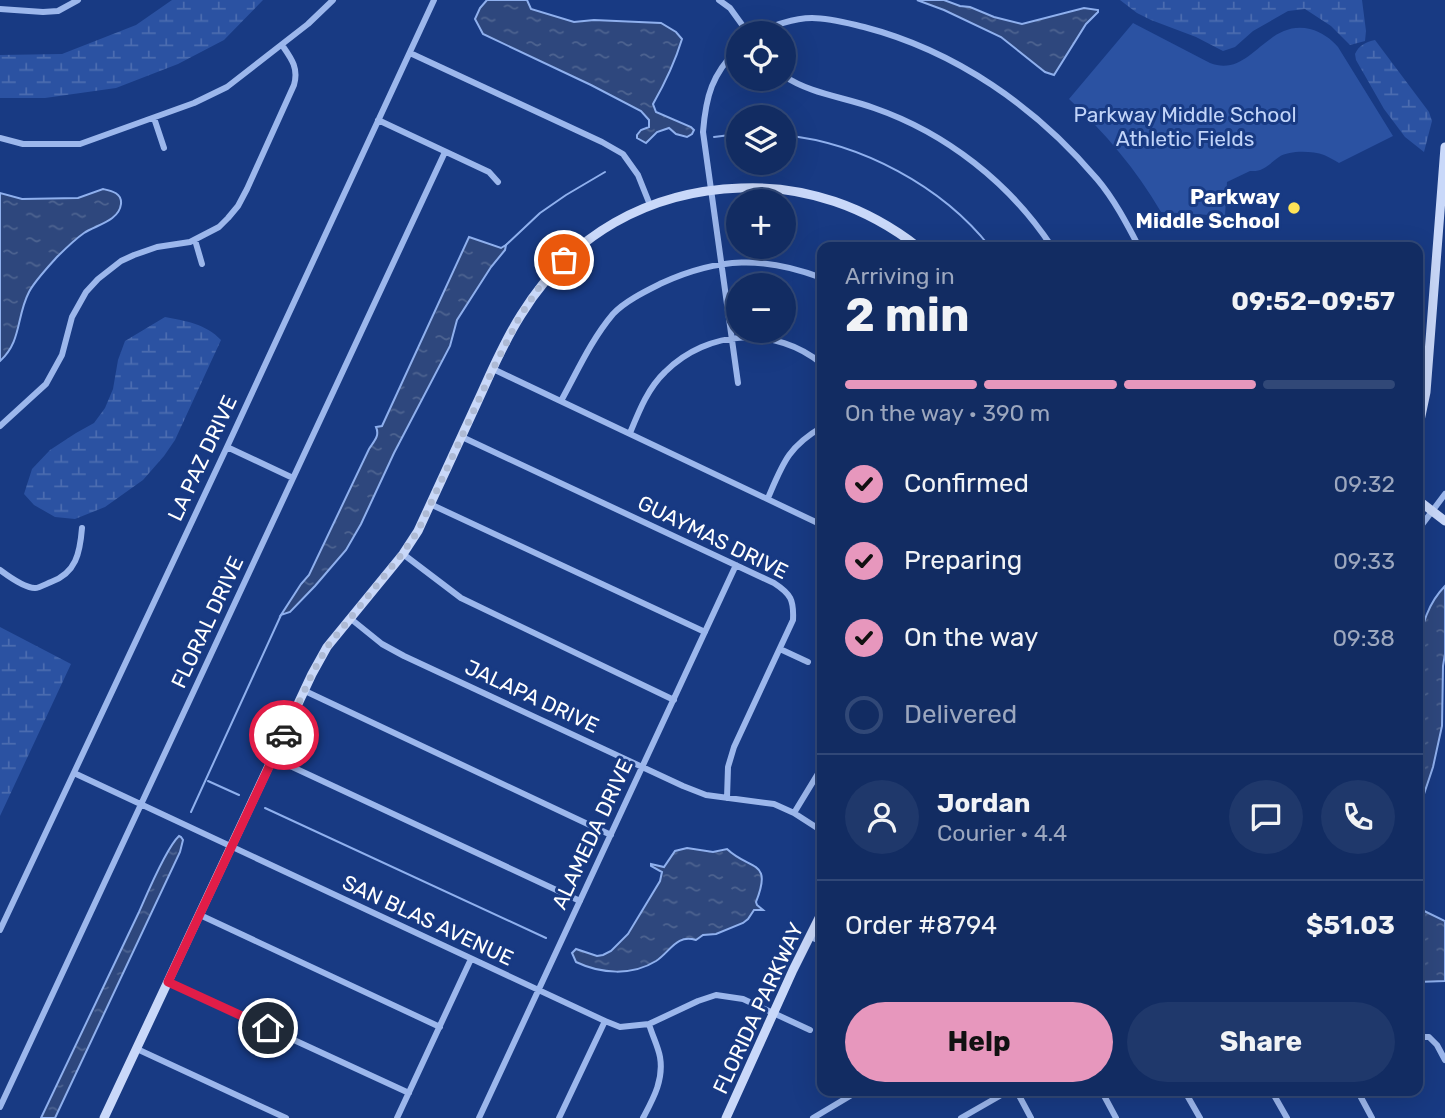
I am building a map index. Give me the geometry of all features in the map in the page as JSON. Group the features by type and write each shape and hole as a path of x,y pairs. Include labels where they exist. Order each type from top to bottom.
{"street":[{"path":"0,9 58,11 78,0"},
{"path":"0,138 23,144 80,144 194,103 227,87 282,45 333,0"},
{"name":"LA PAZ DRIVE","path":"0,930 434,0"},
{"path":"719,0 730,8 739,21"},
{"path":"795,21 810,18 839,20 887,33 923,47 964,68 1010,96 1058,138 1098,181 1136,242"},
{"path":"0,426 46,384 62,355 72,317 86,292 98,279 121,261 134,255 157,247 195,240 219,227 238,206 294,85 296,69 282,45"},
{"path":"410,53 623,154 638,174 650,205"},
{"path":"726,62 707,97 703,132 726,305"},
{"path":"796,83 807,89 851,100 900,118 938,138 998,183 1048,242"},
{"path":"154,118 164,148"},
{"path":"378,120 489,172 498,182"},
{"path":"1423,407 1445,147"},
{"name":"FLORAL DRIVE","path":"0,1107 445,152"},
{"path":"106,1117 312,674 327,647 418,531 493,369 520,316 542,283 564,260 607,228 650,205 678,195 712,189 761,187 812,194 873,216 912,242"},
{"path":"195,240 202,264"},
{"path":"561,401 590,346 614,313 655,286 684,273 721,263 776,264 817,276"},
{"path":"630,433 653,386 666,371 692,351 726,339"},
{"path":"731,343 738,383"},
{"path":"787,343 817,360"},
{"path":"493,369 817,522"},
{"path":"768,498 789,453 817,430"},
{"name":"GUAYMAS DRIVE","path":"461,437 786,591 793,604 793,620 734,747 728,767 727,797"},
{"path":"227,447 293,478"},
{"path":"1423,523 1445,494"},
{"path":"430,504 705,632"},
{"path":"1423,504 1445,522"},
{"path":"0,570 18,582 35,588 58,579 70,570 80,551 82,528"},
{"path":"402,554 461,598 674,700"},
{"name":"ALAMEDA DRIVE","path":"479,1118 736,565"},
{"name":"JALAPA DRIVE","path":"351,619 382,644 404,656 643,767 706,795 774,804 817,828"},
{"path":"780,649 808,663"},
{"path":"305,691 611,835"},
{"path":"273,758 580,901"},
{"name":"SAN BLAS AVENUE","path":"74,773 620,1027 649,1024 716,995 743,999 810,1030"},
{"path":"794,813 817,775"},
{"path":"200,915 440,1027"},
{"name":"FLORIDA PARKWAY","path":"726,1118 817,923"},
{"path":"811,937 817,940"},
{"path":"397,1118 471,959"},
{"path":"168,982 409,1093"},
{"path":"559,1118 605,1021"},
{"path":"643,1118 658,1087 661,1072 660,1057 649,1024"},
{"path":"1423,1037 1429,1037 1437,1045 1445,1060"},
{"path":"137,1049 286,1118"},
{"path":"813,1118 850,1096"},
{"path":"961,1118 1000,1096"},
{"path":"1019,1096 1031,1118"},
{"path":"1104,1096 1116,1118"},
{"path":"1187,1096 1200,1118"},
{"path":"1274,1096 1287,1118"},
{"path":"1360,1096 1373,1118"}],"green space":[{"path":"172,0 263,0 224,40 178,64 116,88 45,98 0,98 0,55 62,54 136,25"},
{"path":"1120,0 1362,0 1365,41 1350,45 1331,26 1305,9 1288,11 1253,31 1235,47 1223,51 1196,37 1151,20"},
{"name":"Parkway Middle School Athletic Fields","path":"1133,23 1210,63 1224,66 1248,57 1281,32 1294,28 1318,32 1338,47 1393,136 1339,163 1313,153 1295,152 1279,157 1263,169 1250,171 1227,182 1225,216 1161,212 1119,152 1069,99"},
{"path":"1375,40 1429,112 1432,121 1424,152 1405,137 1384,109 1356,60 1355,54 1359,48"},
{"path":"165,317 202,327 221,340 175,440 164,456 143,480 105,507 75,519 55,517 34,505 24,494 32,469 50,450 94,423 105,408 113,389 118,360 125,341"},
{"path":"0,627 71,664 0,816"}],"water":[{"path":"487,0 527,0 531,9 574,22 594,20 661,23 676,32 682,39 653,104 656,112 691,127 694,130 692,134 687,137 676,134 669,128 657,132 646,143 637,138 641,130 649,127 649,120 641,111 483,34 475,19"},
{"path":"917,0 944,0 1022,24 1084,8 1098,12 1086,24 1054,75 1045,72 1001,37"},
{"path":"103,189 118,195 121,200 119,210 112,219 84,233 56,258 38,279 25,301 12,345 0,361 0,193 22,199 78,198"},
{"path":"469,237 501,248 506,245 505,250 457,320 450,346 346,550 290,612 281,615 309,575 376,438 376,427 382,426"},
{"path":"1445,586 1442,726 1423,797 1423,628 1434,600"},
{"path":"179,836 183,840 180,852 55,1118 41,1118 157,872"},
{"path":"687,848 713,852 727,849 757,868 762,879 756,902 763,910 754,910 743,923 716,934 703,935 696,940 683,939 656,961 637,969 606,971 576,962 572,953 576,949 597,956 603,955 628,934 660,881 662,872 651,864 664,867 675,851"},
{"path":"1423,910 1445,921 1445,981 1423,982"}],"waterway":[{"path":"714,137 726,136"},
{"path":"796,137 842,147 898,171 948,205 986,242"},
{"path":"506,245 540,213 605,172"},
{"path":"191,812 281,615"},
{"path":"208,781 239,795"},
{"path":"265,808 546,938"}],"way so far":[{"path":"284,735 327,647 418,531 520,316 542,283 564,260"}],"place":[{"name":"Parkway Middle School","path":"1294,208"}],"route":[{"path":"268,1028 168,982 284,735"}]}
